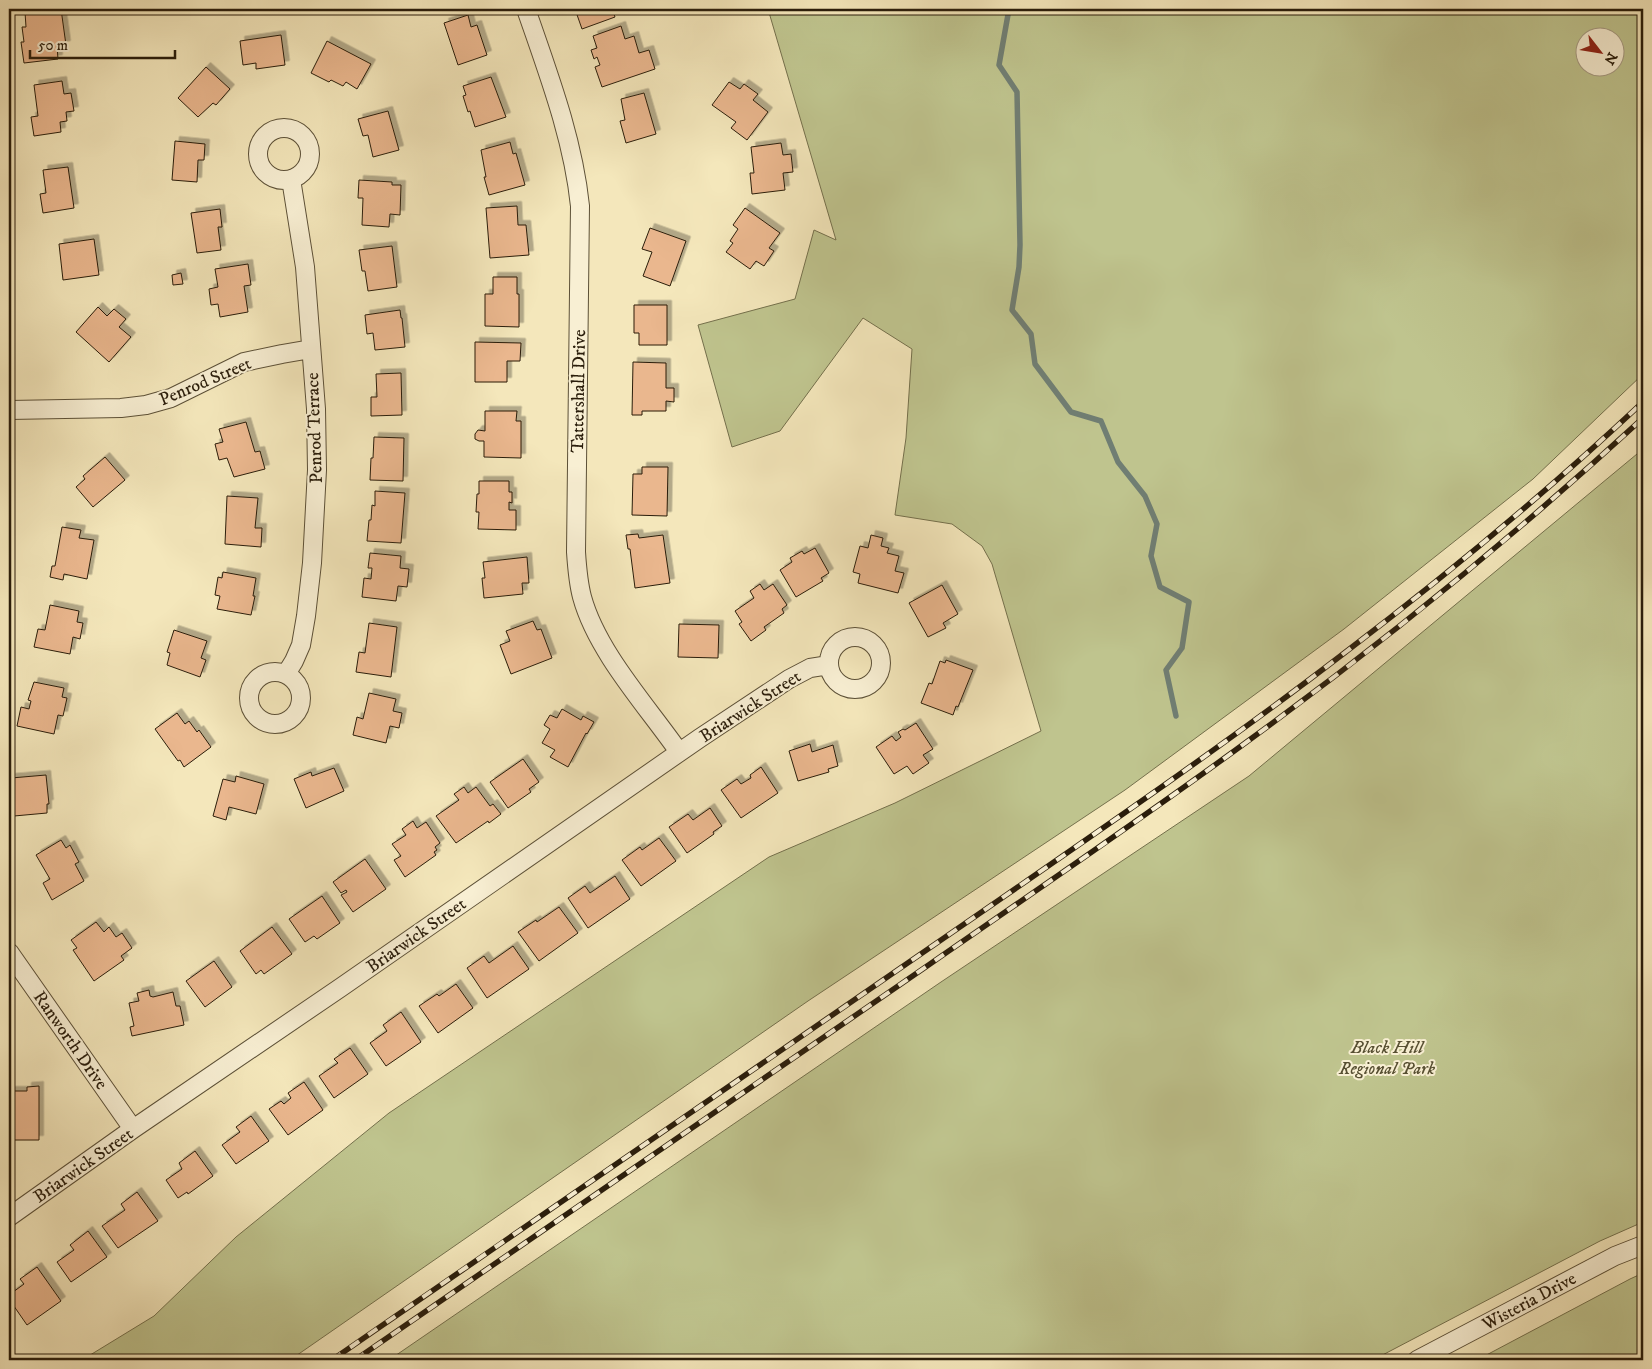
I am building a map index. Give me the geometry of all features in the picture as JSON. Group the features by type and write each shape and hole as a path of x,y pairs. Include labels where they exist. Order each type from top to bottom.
{"street":[{"name":"Tattershall Drive","path":"526,9 571,148 577,175 580,206 576,552 580,586 590,619 608,652 624,677 680,752"},
{"name":"Penrod Terrace","path":"286,674 301,644 312,563 317,470 317,429 305,267 292,179"},
{"name":"Penrod Street","path":"9,410 121,408 146,405 171,398 244,362 311,349"},
{"name":"Briarwick Street","path":"9,1217 133,1129 680,752 789,679 810,668 829,665"},
{"name":"Ranworth Drive","path":"9,952 133,1129"},
{"name":"Wisteria Drive","path":"1417,1360 1615,1256 1643,1245"}],"green space":[{"path":"768,9 1643,9 1643,374 1533,479 1344,629 1125,790 808,1001 290,1360 82,1360 154,1316 236,1237 389,1113 769,857 895,803 1041,731 992,564 982,546 952,524 895,515 906,438 912,349 863,318 780,431 732,447 698,325 795,299 814,230 836,240"},
{"name":"Black Hill Regional Park","path":"1643,449 1643,1222 1600,1241 1373,1360 389,1360 941,982 1249,776"},
{"path":"1643,1273 1643,1360 1477,1360 1630,1279"}],"building":[{"path":"61,9 66,45 57,46 58,59 24,63 21,42 24,42 22,27 26,27 25,12"},
{"path":"80,9 89,9 90,11 80,12"},
{"path":"575,9 612,9 615,17 582,29"},
{"path":"468,15 471,27 477,25 487,55 458,65 444,23"},
{"path":"621,26 625,39 634,36 639,53 649,50 655,69 602,87 595,67 600,65 597,57 594,59 591,50 597,48 593,36"},
{"path":"281,35 285,65 256,69 256,63 243,65 240,41"},
{"path":"327,41 371,64 357,89 346,82 343,86 331,80 329,82 311,73"},
{"path":"206,67 230,89 216,105 213,103 198,117 178,98"},
{"path":"491,77 506,117 475,127 463,96 466,95 463,86"},
{"path":"62,81 64,94 71,93 74,111 66,112 67,121 60,122 61,132 34,136 31,117 38,116 34,85"},
{"path":"729,82 740,89 744,84 758,94 753,100 768,112 747,140 731,128 736,122 712,105"},
{"path":"644,93 656,134 626,143 620,121 625,120 621,99"},
{"path":"388,111 399,150 373,157 368,135 363,136 358,119"},
{"path":"175,141 205,144 204,160 198,160 197,182 172,180"},
{"path":"510,142 513,154 516,153 525,185 489,195 484,177 486,177 481,150"},
{"path":"781,143 783,155 791,154 793,172 783,173 785,190 752,194 750,173 754,173 751,147"},
{"path":"68,167 74,208 43,213 40,194 46,193 43,170"},
{"path":"359,180 392,182 392,185 401,185 400,215 390,214 389,227 362,225 363,198 358,198"},
{"path":"517,206 518,225 526,225 529,255 490,258 486,208"},
{"path":"745,208 780,233 769,248 774,251 764,266 756,261 750,269 726,252 733,243 730,241 738,229 733,225"},
{"path":"220,209 222,227 218,227 221,250 197,253 191,213"},
{"path":"650,228 686,241 670,286 643,276 652,252 642,249"},
{"path":"94,239 99,275 63,280 59,244"},
{"path":"392,246 397,287 368,291 365,271 362,271 359,250"},
{"path":"248,264 251,285 244,286 248,312 220,317 218,304 211,305 209,289 218,287 215,269"},
{"path":"181,273 183,284 173,285 172,275"},
{"path":"493,277 517,277 519,327 485,326 485,294 493,294"},
{"path":"634,305 667,305 667,345 639,345 639,333 634,333"},
{"path":"98,307 107,316 114,309 126,319 119,327 131,337 109,362 76,332"},
{"path":"400,310 405,347 375,350 373,333 367,334 365,315"},
{"path":"475,342 521,343 520,361 507,361 507,382 475,382"},
{"path":"633,362 666,363 666,388 674,388 674,402 666,401 666,411 642,411 642,415 632,415"},
{"path":"401,373 402,415 371,416 371,397 377,397 376,374"},
{"path":"485,411 517,411 516,421 521,421 521,458 484,457 484,441 475,439 475,434 478,430 485,431"},
{"path":"246,422 255,452 260,451 265,469 234,477 227,458 219,460 215,444 223,442 219,429"},
{"path":"374,437 404,438 403,481 370,480"},
{"path":"105,457 125,480 93,507 76,487 85,479 83,476"},
{"path":"642,467 668,467 667,516 632,515 633,474 642,474"},
{"path":"479,481 509,481 512,503 509,502 509,510 516,510 516,530 478,529 479,512 476,512"},
{"path":"375,491 405,493 401,543 367,541 372,505 375,506"},
{"path":"227,496 258,498 255,528 262,528 261,547 225,544"},
{"path":"62,527 81,530 79,538 94,540 87,579 64,574 63,580 50,577 52,566 55,566"},
{"path":"638,534 639,538 663,535 670,583 635,588 630,549 628,549 626,535"},
{"path":"871,535 883,538 881,546 889,548 887,553 899,556 895,571 904,573 898,593 858,583 860,574 853,572 860,546 868,548"},
{"path":"815,548 829,573 821,578 823,581 796,597 780,570 792,562 790,558 802,551 804,554"},
{"path":"370,553 401,556 400,568 409,569 407,587 398,586 396,601 362,597 364,578 371,579 372,568 368,568"},
{"path":"527,557 529,583 522,583 523,594 484,598 482,578 485,578 483,562"},
{"path":"223,572 256,578 251,615 217,609 220,596 215,595 218,577 222,578"},
{"path":"760,584 764,590 773,584 787,605 782,609 784,613 764,627 766,630 751,641 739,624 742,622 735,611 754,598 750,591"},
{"path":"942,585 958,614 943,623 946,628 928,637 909,603"},
{"path":"50,605 79,611 77,622 83,623 80,639 73,637 70,654 34,647 38,629 45,630"},
{"path":"533,621 537,630 541,629 552,658 511,674 500,645 510,641 506,631"},
{"path":"369,623 397,627 391,677 356,672 359,652 365,653"},
{"path":"679,624 719,625 718,658 678,657"},
{"path":"174,630 207,641 201,658 206,660 200,677 167,665 170,653 167,652"},
{"path":"946,660 973,670 953,715 921,703 929,683 932,684 940,661 945,663"},
{"path":"34,682 64,688 62,697 67,698 63,716 58,715 54,734 17,726 21,707 29,709 31,701 28,700"},
{"path":"369,693 396,699 393,711 402,713 399,728 390,726 386,743 353,735 357,717 363,719"},
{"path":"562,709 581,720 583,716 594,722 568,767 550,757 555,750 542,743 550,729 544,725 550,715 557,718"},
{"path":"177,713 185,724 189,721 197,732 199,730 211,747 184,767 155,729"},
{"path":"916,723 933,749 923,755 929,763 913,774 907,766 894,774 876,747 892,736 896,741 901,737 898,732"},
{"path":"810,744 812,752 833,745 838,766 828,769 829,772 798,781 789,751"},
{"path":"523,759 539,782 529,789 531,792 508,808 490,782"},
{"path":"761,767 778,793 741,818 721,790 737,779 741,784 751,778 750,775"},
{"path":"334,768 344,791 306,808 294,779 311,772 312,776"},
{"path":"46,775 49,804 47,804 47,813 14,816 11,778"},
{"path":"236,776 264,784 256,814 229,807 226,820 213,816 223,779 235,782"},
{"path":"464,787 468,793 476,787 490,806 493,804 501,814 456,843 436,816 459,800 454,794"},
{"path":"710,808 722,826 687,853 669,827 688,814 693,820"},
{"path":"413,821 417,828 426,822 440,843 435,847 437,850 434,852 436,855 405,877 394,860 401,856 392,844 406,835 402,829"},
{"path":"659,838 676,861 641,886 622,860 640,847 642,850"},
{"path":"61,840 66,848 70,845 79,862 75,864 84,881 52,900 43,883 50,879 36,855"},
{"path":"365,859 386,889 353,912 341,895 347,892 346,890 341,893 333,882"},
{"path":"615,876 630,899 588,928 568,898 585,886 590,893"},
{"path":"322,896 340,923 317,939 314,936 305,942 289,919"},
{"path":"559,907 578,933 539,961 518,932"},
{"path":"96,922 104,932 109,927 116,937 122,933 132,948 121,956 124,960 94,981 73,950 77,948 71,940"},
{"path":"272,927 292,954 264,974 261,970 256,974 240,951"},
{"path":"513,946 529,969 487,998 467,968 484,956 489,963"},
{"path":"214,961 232,987 205,1007 186,981"},
{"path":"456,984 473,1008 438,1033 419,1006 437,994 439,996"},
{"path":"149,990 150,996 153,997 173,992 176,1006 180,1006 184,1025 132,1036 130,1027 134,1026 129,1003 139,1001 137,993"},
{"path":"401,1012 421,1042 386,1066 370,1043 387,1031 383,1025"},
{"path":"350,1048 368,1074 334,1098 319,1076 338,1063 334,1059"},
{"path":"304,1082 323,1110 288,1135 269,1109 281,1101 284,1104 291,1098 288,1093"},
{"path":"39,1086 39,1140 9,1140 9,1091 27,1091 27,1087"},
{"path":"251,1116 269,1141 236,1164 222,1145 240,1132 236,1127"},
{"path":"195,1151 213,1176 188,1194 187,1192 178,1198 166,1180 182,1169 179,1163"},
{"path":"137,1192 158,1221 118,1248 102,1226 125,1210 121,1204"},
{"path":"88,1231 107,1257 71,1282 57,1262 74,1250 70,1245"},
{"path":"37,1267 61,1301 27,1325 9,1299 9,1295 24,1284 20,1279"}],"waterway":[{"path":"1009,9 999,65 1017,92 1020,245 1019,267 1012,310 1031,334 1035,364 1071,412 1101,421 1118,462 1145,496 1157,524 1151,556 1160,587 1189,602 1182,648 1166,670 1176,716"}],"railway":[{"path":"332,1360 1055,862 1296,690 1459,563 1571,468 1643,402"},
{"path":"355,1360 1092,852 1303,701 1452,584 1549,502 1643,418"}]}
